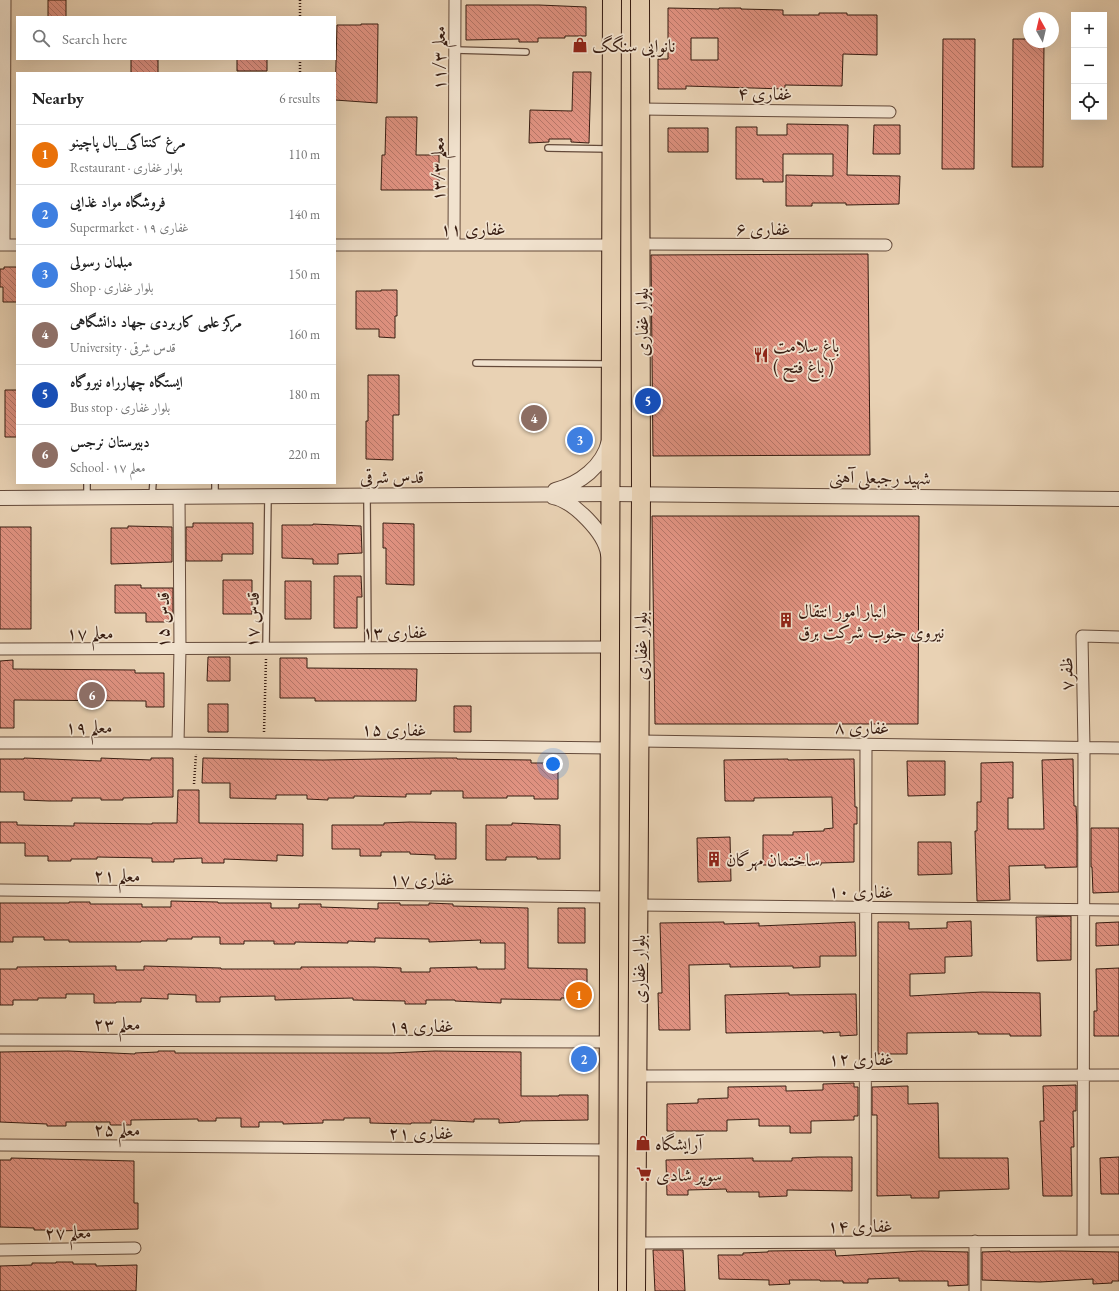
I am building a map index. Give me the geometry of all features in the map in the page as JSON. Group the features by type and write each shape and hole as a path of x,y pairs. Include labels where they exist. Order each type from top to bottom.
{"main road":[{"name":"بلوار غفاری","path":"608,1291 612,0"},
{"name":"بلوار غفاری","path":"636,1291 641,494 640,0"}],"street":[{"path":"5,0 5,114 2,245 16,245"},
{"name":"معلم ۱۱/۳","path":"454,117 455,0"},
{"name":"غفاری ۴","path":"640,109 890,112"},
{"name":"معلم ۱۳/۳","path":"454,117 454,245"},
{"name":"غفاری ۶","path":"640,244 886,245"},
{"name":"غفاری ۱۱","path":"336,245 611,245"},
{"path":"539,494 565,488 582,478 597,466 607,451 611,431"},
{"name":"قدس شرقی","path":"0,498 87,490 152,490 179,497 215,490 268,496 641,494"},
{"path":"539,494 558,498 569,504 597,529 607,547 611,570"},
{"name":"شهید رجبعلی آهنی","path":"641,494 1119,498"},
{"name":"قدس ۱۵","path":"178,743 180,649 179,497"},
{"name":"ظفر۷","path":"1084,748 1082,636 1119,637"},
{"name":"غفاری ۱۳","path":"180,649 610,647"},
{"name":"معلم ۱۷","path":"0,649 180,649"},
{"name":"غفاری ۸","path":"640,741 1119,748"},
{"name":"معلم ۱۹","path":"0,743 178,743"},
{"name":"غفاری ۱۵","path":"178,743 610,748"},
{"path":"865,1242 866,744"},
{"path":"1083,1241 1084,748"},
{"name":"معلم ۲۱","path":"0,890 234,893"},
{"name":"غفاری ۱۷","path":"234,893 609,897"},
{"name":"غفاری ۱۰","path":"638,905 1119,910"},
{"name":"معلم ۲۳","path":"0,1040 234,1041"},
{"name":"غفاری ۱۹","path":"234,1041 609,1042"},
{"name":"غفاری ۱۲","path":"638,1076 1119,1075"},
{"name":"معلم ۲۵","path":"0,1145 234,1148"},
{"name":"غفاری ۲۱","path":"234,1148 608,1150"},
{"path":"975,1241 975,1291"},
{"name":"غفاری ۱۴","path":"636,1243 1119,1241"},
{"name":"معلم ۲۷","path":"0,1250 135,1248"}],"lane":[{"path":"455,50 526,52"},
{"path":"548,148 612,149"},
{"path":"476,363 611,364"},
{"name":"قدس ۱۷","path":"266,648 268,496"},
{"path":"367,496 368,648"}],"path":[{"path":"300,0 300,16"},
{"path":"300,60 300,72"},
{"name":"قدس ۱۷","path":"263,744 266,648"},
{"path":"194,784 196,743"}],"building":[{"path":"48,0 66,0 66,16 48,16"},
{"path":"466,5 539,5 586,7 586,36 538,38 538,42 519,42 519,39 466,40"},
{"path":"668,8 741,8 783,10 783,15 847,13 847,15 877,15 877,55 843,54 842,86 785,85 785,89 686,86 686,89 658,89 658,59 668,59","holes":["691,38 718,38 718,60 691,60"]},
{"path":"378,24 377,103 336,100 337,25"},
{"path":"943,39 975,39 974,169 942,169"},
{"path":"1013,39 1023,39 1023,48 1044,48 1043,167 1012,167"},
{"path":"131,60 158,60 158,72 131,72"},
{"path":"237,60 267,60 267,71 237,71"},
{"path":"573,72 591,72 589,143 571,142 571,139 549,139 549,142 529,143 530,110 572,111"},
{"path":"386,117 417,117 416,155 439,155 439,190 381,190 382,155 385,155"},
{"path":"787,124 848,125 847,175 900,176 899,204 846,205 846,203 812,203 812,206 786,206 786,175 833,176 833,154 783,154 783,182 763,182 763,179 736,179 736,127 757,127 757,135 787,135"},
{"path":"874,125 900,125 900,154 873,154"},
{"path":"668,128 708,128 708,152 668,152"},
{"name":"باغ سلامت ( باغ فتح )","path":"868,254 870,455 653,456 651,255"},
{"path":"4,267 16,267 16,302 3,302 3,287 0,287 0,269 4,269"},
{"path":"397,290 395,338 379,337 379,329 356,329 356,291"},
{"path":"368,375 399,375 399,415 393,415 393,460 366,459"},
{"path":"5,390 16,390 16,437 5,437"},
{"name":"انبار امور انتقال نیروی جنوب شرکت برق","path":"652,516 919,516 918,724 655,724"},
{"path":"193,523 253,523 253,554 222,554 222,561 186,561 186,527 193,527"},
{"path":"383,523 414,524 414,585 386,584 386,548 383,548"},
{"path":"313,524 361,526 362,553 338,554 338,564 313,564 313,559 282,558 282,525"},
{"path":"128,526 172,527 172,562 111,564 111,528 128,528"},
{"path":"0,527 31,527 31,629 0,629"},
{"path":"334,576 361,576 362,597 357,597 357,628 334,628"},
{"path":"223,580 252,580 252,614 223,614"},
{"path":"285,581 311,581 311,619 285,619"},
{"path":"115,585 141,585 141,588 173,588 173,622 146,622 146,613 115,613"},
{"path":"208,657 230,657 230,681 207,681"},
{"path":"280,658 307,658 307,668 417,669 416,701 315,701 315,698 280,698"},
{"path":"13,660 13,669 135,670 135,673 164,673 164,707 146,707 146,701 14,700 14,728 0,728 0,661"},
{"path":"208,704 228,704 228,732 208,732"},
{"path":"454,706 471,706 471,732 454,732"},
{"path":"24,758 101,761 101,758 151,760 151,758 173,758 173,797 123,798 123,800 72,798 72,801 49,801 24,800 24,792 0,792 0,759"},
{"path":"203,758 323,760 457,758 531,760 531,763 558,763 558,799 534,799 534,796 507,796 507,798 463,798 463,791 431,791 431,794 406,794 406,797 354,796 354,798 328,798 328,800 307,799 307,795 276,795 276,799 230,798 230,783 202,783"},
{"path":"854,759 855,807 857,807 857,824 854,824 854,862 821,863 821,865 763,865 763,835 793,835 793,832 824,831 824,829 833,828 832,797 754,798 754,801 725,801 724,760"},
{"path":"1073,759 1074,806 1076,806 1077,829 1077,867 1045,868 1045,865 1009,866 1010,900 977,901 975,831 977,831 977,802 981,802 981,763 1013,762 1013,798 1008,798 1008,829 1044,829 1042,760"},
{"path":"907,761 945,761 945,795 908,796"},
{"path":"178,790 199,790 199,823 303,824 303,856 277,855 277,861 224,859 224,863 202,863 202,858 174,859 174,862 152,862 152,858 97,857 97,859 48,861 48,856 25,856 25,843 0,843 0,822 17,822 17,825 74,826 74,823 177,823"},
{"path":"384,823 456,823 456,859 435,859 435,855 410,854 410,852 381,852 381,856 360,856 360,849 332,849 332,825 384,825"},
{"path":"512,823 560,825 560,859 506,857 506,860 486,860 486,825 512,825"},
{"path":"1091,828 1119,828 1119,892 1093,893"},
{"name":"ساختمان مهرگان","path":"730,837 731,881 698,882 697,838"},
{"path":"918,842 951,842 952,874 918,875"},
{"path":"171,901 271,903 271,908 299,908 299,904 321,904 321,907 378,909 378,903 429,905 429,903 453,904 453,906 528,908 528,968 587,969 587,998 561,998 561,1000 501,999 501,1003 426,1000 426,1004 405,1004 405,1001 353,1000 353,998 275,1000 275,996 220,997 220,1002 196,1002 196,995 168,994 168,999 141,998 141,1002 94,1003 94,994 66,994 66,998 13,1000 13,1005 0,1005 0,969 17,969 17,967 116,966 116,970 144,970 144,966 221,969 375,967 401,968 401,972 430,972 430,968 477,967 477,969 505,969 505,943 480,943 481,940 429,942 429,939 375,938 375,942 295,942 295,944 274,944 274,941 244,941 244,944 220,944 220,937 192,937 192,939 167,939 167,941 141,942 69,942 69,940 44,940 44,937 13,937 13,942 0,942 0,903 90,902 90,904 142,904 142,907 171,907"},
{"path":"558,908 585,908 585,943 558,943"},
{"path":"1071,916 1071,960 1037,961 1036,917"},
{"path":"971,921 972,956 945,957 945,973 910,974 910,996 982,992 1040,993 1041,1036 978,1034 978,1032 907,1033 907,1054 878,1054 878,922 909,922 909,929 947,928 947,922"},
{"path":"724,922 724,924 759,923 759,926 855,922 856,956 820,956 820,967 730,967 730,964 689,965 690,1030 659,1030 658,993 662,993 660,923"},
{"path":"1119,922 1119,945 1096,946 1096,923"},
{"path":"1119,968 1119,1036 1094,1036 1094,1011 1097,1011 1096,969"},
{"path":"789,993 789,995 856,994 857,1035 840,1036 840,1032 823,1033 823,1031 726,1033 725,995"},
{"path":"68,1051 135,1054 158,1051 175,1051 175,1053 391,1053 435,1051 521,1052 521,1096 588,1095 588,1120 520,1121 499,1123 499,1119 474,1119 474,1122 431,1120 431,1123 411,1124 370,1123 370,1118 344,1118 344,1120 323,1120 323,1123 283,1124 283,1122 259,1122 259,1127 241,1127 241,1118 216,1118 216,1121 198,1121 198,1119 131,1120 131,1125 110,1125 110,1122 66,1122 66,1126 47,1126 47,1124 0,1122 0,1052"},
{"path":"854,1083 854,1087 858,1087 858,1116 854,1116 854,1120 811,1121 811,1133 790,1133 790,1126 759,1126 759,1119 727,1120 727,1131 667,1131 667,1104 698,1103 698,1099 728,1098 728,1087 786,1086 786,1091 823,1090 823,1084"},
{"path":"1076,1085 1076,1111 1073,1111 1074,1147 1071,1147 1072,1196 1043,1196 1040,1121 1044,1121 1043,1086"},
{"path":"908,1086 908,1104 938,1103 939,1158 1008,1158 1009,1189 939,1191 939,1198 911,1198 911,1195 877,1196 877,1115 872,1115 872,1087"},
{"path":"852,1157 852,1191 787,1190 787,1196 759,1197 759,1192 727,1192 726,1189 688,1190 688,1195 667,1195 666,1160 753,1158 753,1161 792,1161 792,1158"},
{"path":"1119,1157 1119,1194 1101,1194 1100,1158"},
{"path":"11,1158 134,1161 134,1203 138,1203 138,1229 55,1231 34,1230 34,1228 0,1227 0,1160 11,1160"},
{"path":"653,1250 683,1250 685,1291 655,1291"},
{"path":"835,1250 836,1256 921,1251 968,1252 968,1285 948,1286 948,1281 899,1281 899,1278 868,1279 868,1283 789,1280 790,1284 769,1285 769,1280 719,1279 718,1255 743,1255 743,1253 768,1251"},
{"path":"982,1252 1119,1252 1119,1281 1093,1284 1093,1279 1040,1282 982,1280"},
{"path":"56,1262 96,1264 96,1266 137,1265 136,1291 0,1291 0,1266 32,1265 32,1263"}],"place":[{"name":"نانوایی سنگگ","path":"580,45"},
{"name":"باغ سلامت ( باغ فتح )","path":"761,355"},
{"name":"ایستگاه چهارراه نیروگاه","path":"648,401"},
{"name":"مرکز علمی کاربردی جهاد دانشگاهی","path":"534,418"},
{"name":"مبلمان رسولی","path":"580,440"},
{"name":"انبار امور انتقال نیروی جنوب شرکت برق","path":"786,620"},
{"name":"دبیرستان نرجس","path":"92,695"},
{"name":"ساختمان مهرگان","path":"714,859"},
{"name":"مرغ کنتاکی_بال پاچینو","path":"579,995"},
{"name":"فروشگاه مواد غذایی","path":"584,1059"},
{"name":"آرایشگاه","path":"643,1143"},
{"name":"سوپر شادی","path":"644,1174"}]}
